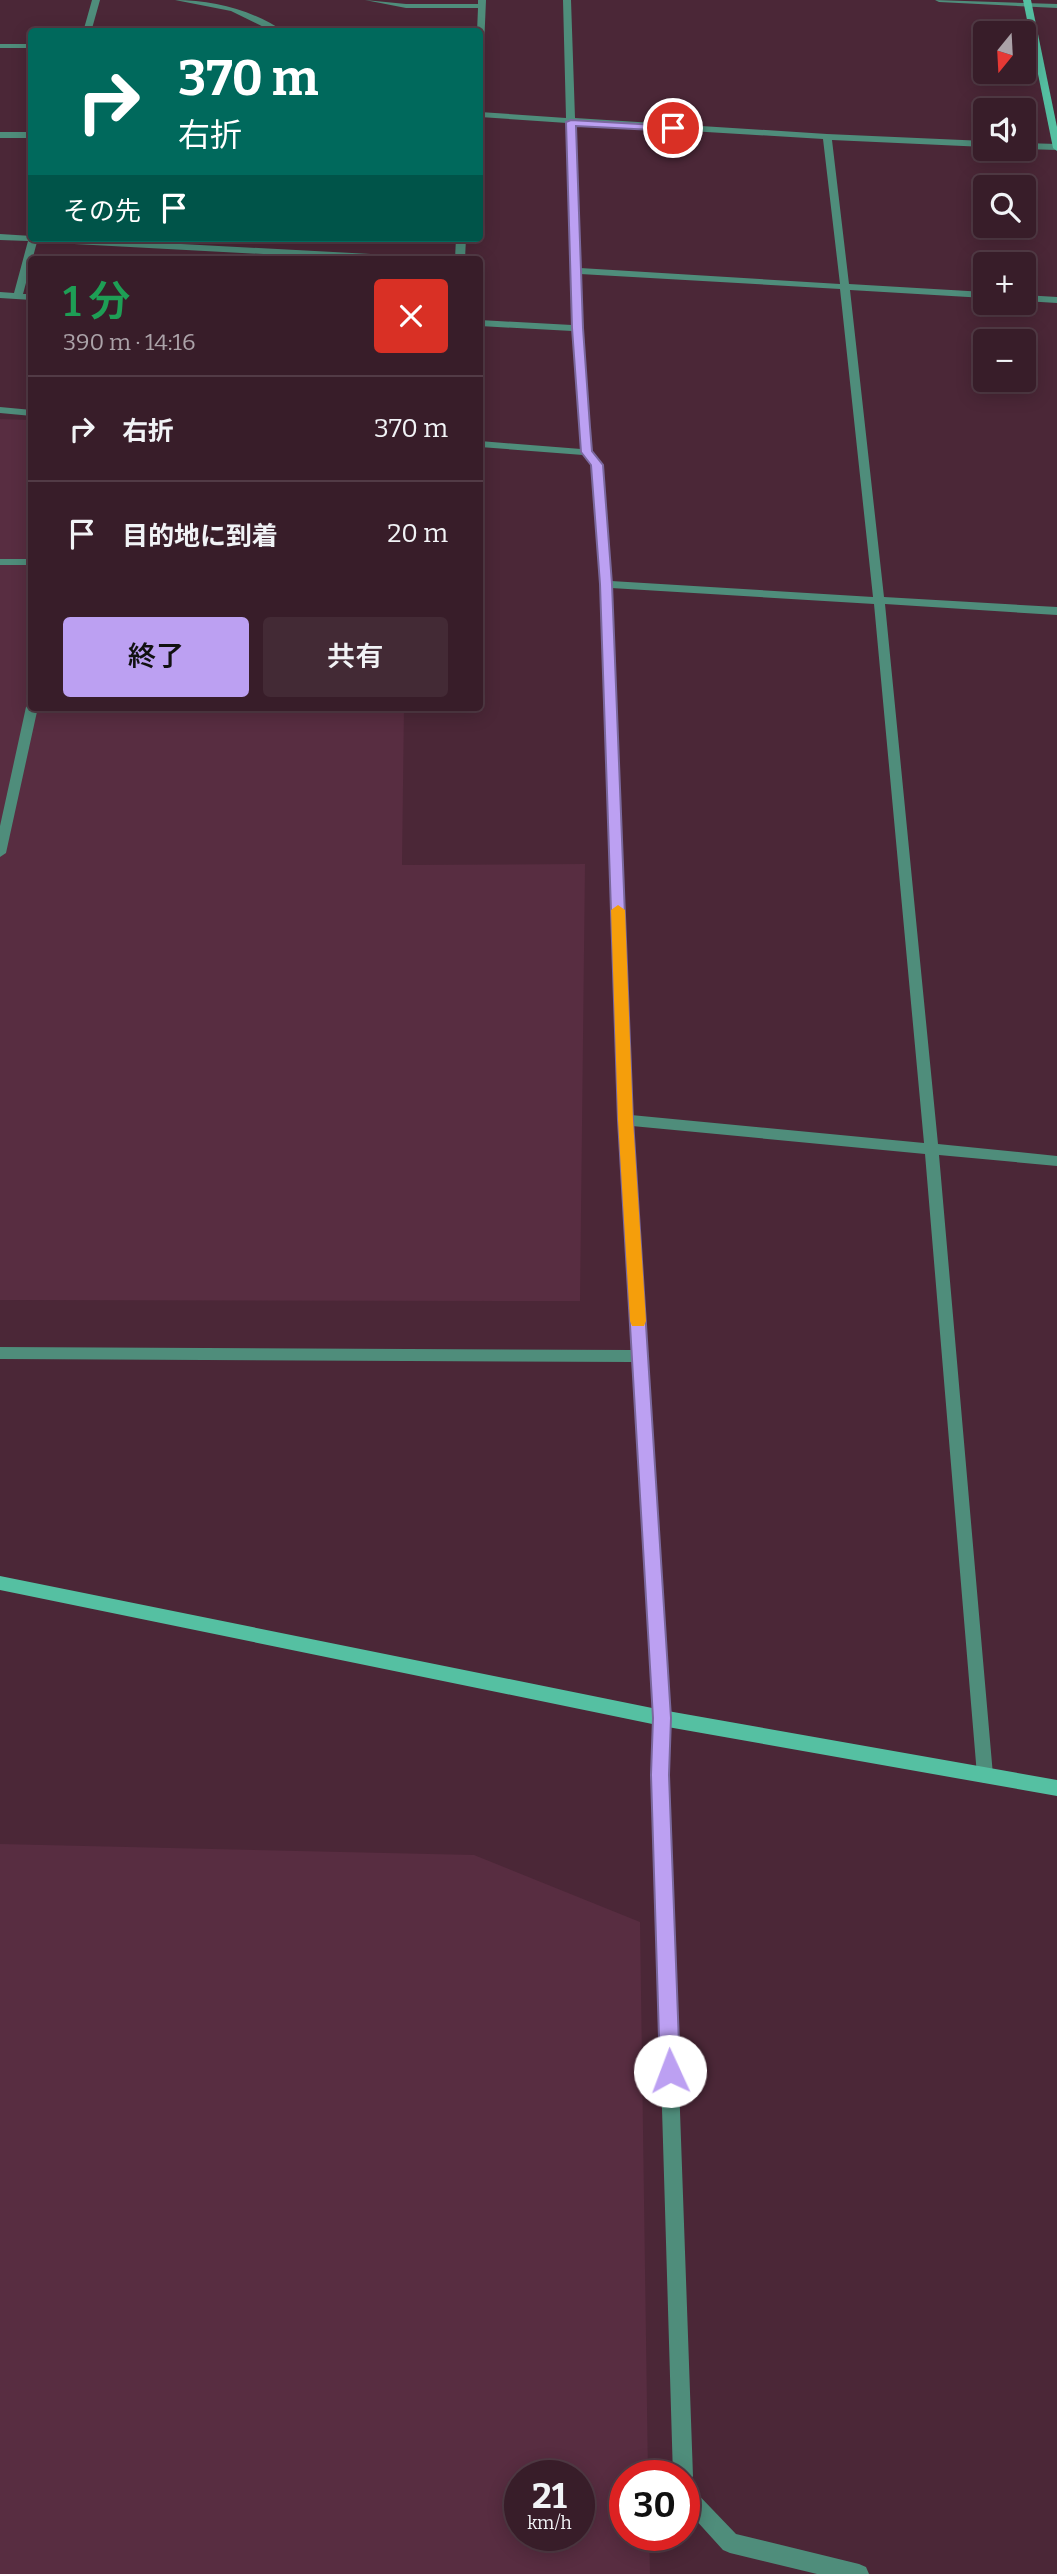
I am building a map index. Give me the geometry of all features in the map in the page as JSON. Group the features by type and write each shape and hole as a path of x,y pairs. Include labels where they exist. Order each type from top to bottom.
{"street":[{"path":"88,28 96,0"},
{"path":"179,0 233,9 270,28"},
{"path":"369,0 406,6 482,3 481,28"},
{"path":"567,0 577,328 586,452 597,465 606,584 625,1120 662,1718 660,1788 682,2460"},
{"path":"939,0 1027,2 1057,6"},
{"path":"1027,2 1057,147 1036,146"},
{"path":"0,46 28,46"},
{"path":"483,115 973,143"},
{"path":"0,135 28,135"},
{"path":"827,137 878,601 932,1150 985,1774"},
{"path":"0,237 28,239"},
{"path":"158,242 369,256"},
{"path":"18,296 28,258"},
{"path":"577,271 973,294"},
{"path":"0,295 28,297"},
{"path":"1036,299 1057,300"},
{"path":"483,323 577,328"},
{"path":"0,410 28,412"},
{"path":"483,444 586,452"},
{"path":"0,562 28,562"},
{"path":"606,584 1057,611"},
{"path":"0,853 31,711"},
{"path":"625,1120 1057,1161"},
{"path":"0,1353 640,1356"},
{"path":"0,1583 662,1718 1057,1788"},
{"path":"700,2510 730,2543 859,2574"}],"shaded area":[{"path":"0,419 28,420 28,711 404,711 402,865 585,864 580,1301 0,1300"},
{"path":"0,1844 474,1855 640,1922 648,2460 609,2460 609,2551 649,2551 650,2574 0,2574"}],"slow traffic":[{"path":"618,910 625,1120 638,1321"}],"route":[{"path":"670,2071 660,1775 662,1718 625,1120 606,584 597,465 586,452 584,427 577,328 571,122 673,128"}]}
